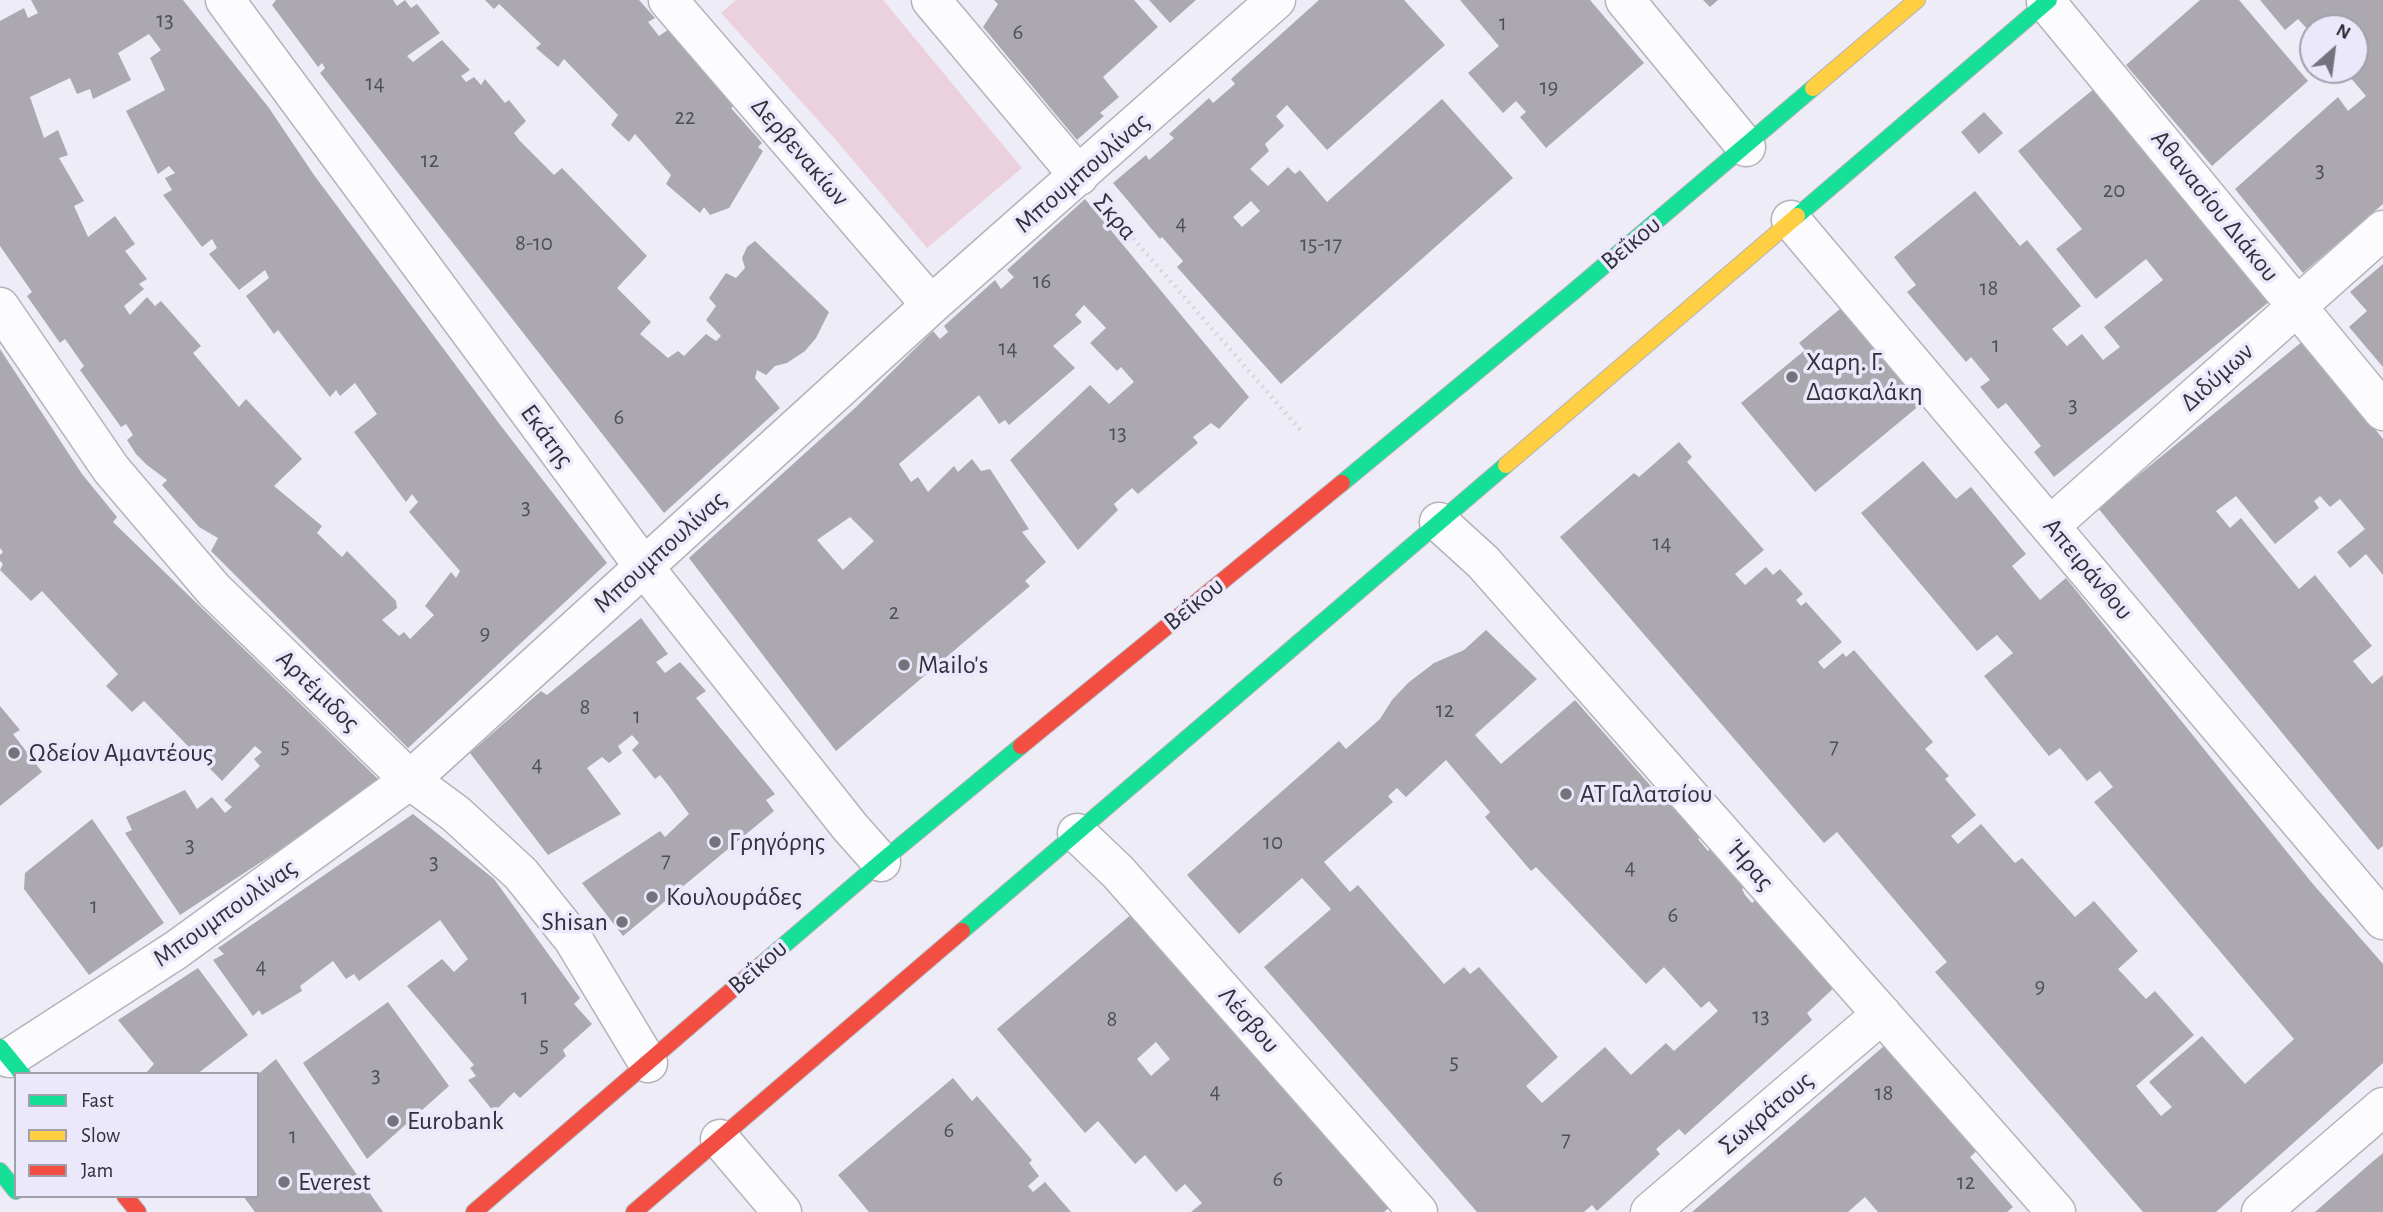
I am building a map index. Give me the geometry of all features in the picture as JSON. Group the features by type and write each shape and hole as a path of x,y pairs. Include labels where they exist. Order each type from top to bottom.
{"main road":[{"name":"Βεΐκου","path":"474,1212 881,862 1573,292 1917,0"},
{"path":"634,1212 2047,1"},
{"path":"0,1171 14,1189"},
{"path":"127,1198 138,1212"}],"street":[{"name":"Εκάτης","path":"225,0 644,567 850,827 881,862"},
{"name":"Σκρα","path":"931,0 1079,176"},
{"name":"Μπουμπουλίνας","path":"10,1060 176,950 410,780 931,305 1276,0"},
{"path":"1625,0 1746,147"},
{"name":"Αθανασίου Διάκου","path":"2047,1 2383,411"},
{"name":"Δερβενακίων","path":"679,4 931,305"},
{"name":"Απειράνθου","path":"1791,220 2383,920"},
{"name":"Διδύμων","path":"2051,525 2383,230"},
{"name":"Αρτέμιδος","path":"0,307 111,469 214,590 410,780 456,814 521,874 573,939 648,1063"},
{"name":"Ήρας","path":"1439,522 1483,562 2056,1212"},
{"name":"Λέσβου","path":"1077,833 1118,872 1418,1212"},
{"name":"Σωκράτους","path":"1650,1212 1882,1014"},
{"path":"2261,1212 2383,1107"},
{"path":"720,1139 782,1212"}],"path":[{"name":"Σκρα","path":"1079,176 1303,433"}],"shaded area":[{"path":"736,0 883,0 1022,168 927,248 836,140 721,13"}],"building":[{"path":"31,0 183,0 269,108 314,175 607,563 408,748 211,551 218,538 199,527 162,485 167,480 136,454 127,440 133,435 126,424 121,427 80,370 84,366 65,339 60,343 27,296 32,292 0,246 0,21 24,8 28,18 38,13","holes":["149,34 161,50 150,58 165,90 126,111 158,174 169,166 175,173 165,178 172,190 163,195 202,247 212,239 217,248 209,254 239,290 265,270 269,278 246,296 274,334 278,330 330,397 336,390 340,396 355,383 377,414 354,432 406,502 412,494 418,502 409,512 460,571 456,578 451,572 425,606 434,615 410,639 404,632 399,636 382,620 397,608 396,601 347,551 342,557 317,533 322,526 274,486 302,459 246,399 239,407 193,353 201,346 161,301 155,306 147,297 130,315 124,306 144,289 139,284 147,279 125,251 135,244 115,216 88,237 74,206 84,201 59,158 68,155 58,130 44,138 30,97 70,78 77,94 90,89 93,99 131,80 118,53"]},
{"path":"276,0 393,0 397,6 405,0 411,8 417,4 440,33 407,56 413,62 442,40 470,70 461,76 466,82 474,77 481,85 485,79 505,103 509,100 526,121 514,133 519,140 554,175 562,168 647,256 617,288 651,322 640,334 668,358 678,351 684,356 706,334 716,341 721,336 706,320 716,306 709,298 726,273 736,278 745,268 742,258 747,247 755,241 829,312 816,338 805,351 787,363 775,366 766,375 757,370 755,378 780,408 664,513 320,73 325,68 322,63 318,67 272,5"},
{"path":"485,0 639,0 655,18 648,22 659,36 669,29 737,104 731,108 762,143 758,147 763,151 729,208 710,215 704,207 700,213 666,184 671,175 635,134 629,142 611,125 618,115 564,59 558,67 536,48 541,44 499,4 494,9"},
{"path":"994,0 1134,0 1158,27 1103,77 1119,97 1100,113 1104,116 1077,140 983,27 998,4"},
{"path":"1149,0 1196,0 1170,23"},
{"path":"1319,0 1404,0 1445,45 1327,150 1287,105 1276,116 1284,126 1265,144 1269,151 1250,169 1268,186 1288,167 1295,174 1300,170 1327,202 1442,99 1513,178 1281,384 1177,267 1183,261 1162,237 1160,239 1113,183 1146,155 1149,160 1174,138 1169,134 1209,98 1213,103 1235,84 1231,79","holes":["1251,201 1260,211 1242,227 1233,217"]},
{"path":"1460,0 1590,0 1644,63 1546,148 1520,117 1526,112 1516,101 1503,113 1468,73 1499,46"},
{"path":"1703,0 1718,0 1710,7"},
{"path":"2200,0 2239,0 2299,70 2299,84 2305,84 2212,166 2126,65"},
{"path":"2260,0 2383,0 2383,204 2303,273 2235,189 2338,97 2348,111 2366,96 2356,84 2369,84 2369,14 2299,14 2299,20 2285,30"},
{"path":"2095,88 2270,301 2054,477 2034,452 2041,446 2006,403 1998,409 1980,387 1990,380 1971,357 1966,362 1907,292 1916,285 1894,257 1975,191 2020,246 2027,240 2081,306 2052,329 2067,346 2082,334 2103,360 2120,347 2104,327 2163,280 2146,259 2096,299 2056,249 2082,229 2018,151"},
{"path":"1984,112 2003,133 1979,154 1961,132"},
{"path":"1085,199 1249,397 1219,429 1211,423 1193,437 1198,443 1138,494 1132,488 1114,504 1118,510 1078,550 1010,460 1090,385 1109,404 1134,382 1121,367 1117,371 1090,343 1106,328 1084,305 1075,315 1082,322 1053,346 1075,368 1009,425 1005,420 999,424 979,395 899,464 911,482 918,477 928,492 954,466 958,472 972,459 981,471 990,469 1029,529 1022,532 1046,562 1025,581 1030,586 836,751 689,558 855,408 933,331 940,339 948,332 944,326 995,280 1001,289 1014,277 1007,270","holes":["850,517 874,541 843,570 817,540"]},
{"path":"2383,264 2383,367 2349,327 2367,311 2350,292"},
{"path":"1852,299 1932,395 1815,492 1741,403 1805,350 1799,343"},
{"path":"2303,341 2383,439 2383,575 2366,554 2350,568 2337,552 2365,529 2340,499 2330,507 2320,496 2314,501 2319,508 2275,544 2236,496 2216,511 2230,528 2241,518 2299,589 2315,575 2372,646 2353,661 2372,684 2383,675 2383,846 2378,850 2098,508"},
{"path":"0,349 82,474 117,517 113,522 382,783 180,915 125,833 132,830 126,817 185,790 197,809 212,797 225,813 232,807 224,800 260,766 254,759 262,752 255,746 222,781 144,701 132,712 106,686 118,674 42,591 31,601 0,570 3,564 0,555 3,552 0,548"},
{"path":"1679,442 1692,457 1687,462 1764,550 1735,574 1745,585 1766,567 1773,575 1780,569 1803,594 1796,600 1801,606 1806,602 1842,642 1818,662 1824,669 1843,653 1846,657 1854,650 1933,742 1925,749 1949,776 1945,779 1976,815 1951,836 1958,844 1981,824 2015,863 2022,858 2075,917 2094,901 2138,951 2118,969 2146,999 2155,991 2194,1035 2136,1086 2161,1116 2172,1107 2149,1082 2202,1036 2245,1084 2294,1039 2094,802 2113,787 2100,771 2087,781 2060,748 2049,756 1984,676 2013,653 1997,635 1977,651 1861,513 1923,461 1956,499 1971,487 2026,554 2012,566 2040,600 2066,578 2312,883 2383,964 2383,1063 2216,1212 2143,1212 1935,972 1947,962 1837,832 1824,843 1560,537 1634,473 1639,477"},
{"path":"641,618 668,654 656,662 665,673 680,662 706,691 696,698 775,794 766,800 774,811 623,936 582,883 660,831 665,837 689,814 660,775 655,779 632,750 639,743 632,735 618,746 622,753 609,763 602,757 587,768 621,814 548,855 470,753 541,691 547,695"},
{"path":"1486,630 1537,679 1475,735 1501,764 1575,700 1664,801 1669,795 1704,834 1698,839 1708,851 1712,847 1746,885 1742,889 1752,903 1759,897 1838,984 1807,1013 1812,1020 1685,1135 1679,1129 1656,1149 1660,1154 1597,1211 1592,1205 1584,1212 1477,1212 1264,967 1331,909 1302,878 1239,934 1187,875 1339,741 1346,749 1380,719 1392,700 1408,683 1434,663 1464,650","holes":["1446,760 1490,812 1485,817 1531,871 1536,867 1646,984 1664,967 1701,1008 1709,1001 1718,1011 1674,1051 1666,1043 1631,1075 1605,1047 1542,1103 1526,1086 1558,1057 1479,967 1470,974 1464,967 1444,984 1358,885 1350,892 1324,862 1393,802 1388,796 1397,788 1406,797"]},
{"name":"Ωδείον Αμαντέους","path":"0,706 20,730 13,734 42,772 0,806"},
{"path":"413,814 494,879 580,998 574,1004 592,1024 563,1050 566,1056 520,1098 514,1092 494,1112 468,1080 476,1076 470,1068 474,1065 407,986 442,959 454,972 468,959 440,920 359,981 354,974 346,979 333,961 300,986 302,991 262,1015 259,1010 253,1016 213,960 224,954 218,948"},
{"path":"92,819 164,923 89,975 24,889 25,873"},
{"path":"1140,907 1395,1202 1384,1212 1191,1212 1202,1203 1185,1184 1176,1192 1145,1155 1135,1164 1098,1121 1085,1133 997,1029","holes":["1156,1042 1170,1059 1151,1076 1137,1059"]},
{"path":"198,968 248,1035 200,1072 147,1072 154,1064 118,1020"},
{"path":"388,1002 449,1086 367,1159 303,1063"},
{"path":"1891,1040 1983,1145 1970,1157 2013,1207 2007,1212 1878,1212 1865,1197 1848,1212 1692,1212"},
{"path":"276,1059 383,1212 255,1212 244,1198 259,1198 259,1073"},
{"path":"953,1078 972,1101 977,1096 1032,1160 1029,1163 1039,1176 1028,1186 1033,1192 1045,1182 1071,1212 869,1212 838,1175"},
{"path":"2383,1153 2383,1212 2315,1212 2371,1163"}],"traffic: fast":[{"path":"1797,216 2049,0"},
{"path":"1342,483 1813,88"},
{"path":"962,931 1506,465"},
{"path":"762,964 1021,746"},
{"path":"0,1047 20,1072"},
{"path":"0,1171 14,1188"}],"traffic: slow":[{"path":"1813,88 1917,0"},
{"path":"1506,465 1797,216"}],"traffic: jam":[{"path":"1021,746 1342,483"},
{"path":"634,1212 962,931"},
{"path":"474,1212 762,964"},
{"path":"127,1198 138,1212"}],"place":[{"name":"Χαρη. Γ. Δασκαλάκη","path":"1792,377"},
{"name":"Mailo's","path":"904,665"},
{"name":"Ωδείον Αμαντέους","path":"14,753"},
{"name":"ΑΤ Γαλατσίου","path":"1566,794"},
{"name":"Γρηγόρης","path":"715,842"},
{"name":"Κουλουράδες","path":"652,897"},
{"name":"Shisan","path":"622,922"},
{"name":"Eurobank","path":"393,1121"},
{"name":"Everest","path":"284,1182"}]}
